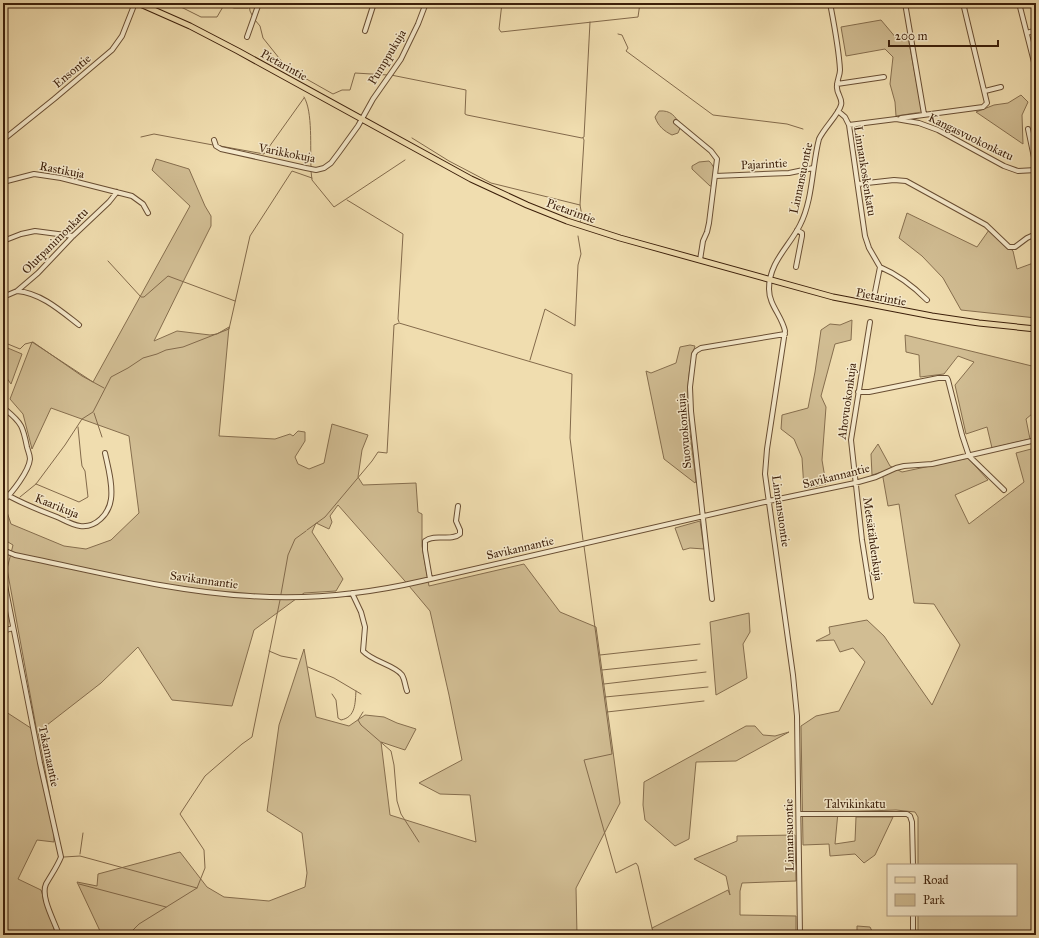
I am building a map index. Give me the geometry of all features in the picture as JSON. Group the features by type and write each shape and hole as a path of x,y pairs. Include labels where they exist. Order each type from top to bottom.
{"main road":[{"name":"Pietarintie","path":"136,3 190,26 471,179 527,205 586,227 620,238 833,297 902,311 979,323 1036,329"}],"street":[{"name":"Ensontie","path":"3,140 112,50 122,36 136,3"},
{"path":"247,37 259,3"},
{"path":"365,31 374,3"},
{"name":"Pumppukuja","path":"362,120 373,99 401,59 418,24 426,3"},
{"path":"838,112 842,103 837,90 840,67 831,4 839,3"},
{"path":"853,3 858,3"},
{"path":"905,3 924,114"},
{"path":"896,119 986,106 987,100 985,91 963,3"},
{"path":"1020,3 1036,70"},
{"path":"1027,33 1036,30"},
{"path":"837,84 884,77"},
{"path":"985,91 1001,87"},
{"name":"Linnankoskenkatu","path":"838,112 845,117 849,125 867,242 880,267"},
{"name":"Linnansuontie","path":"800,935 798,729 795,692 765,465 785,334 783,325 770,299 769,280 778,257 797,230 806,209 819,139 825,127 838,112"},
{"name":"Kangasvuokonkatu","path":"849,125 896,119 928,125 1004,166 1018,171 1036,169"},
{"name":"Varikkokuja","path":"214,140 216,146 221,149 316,170 324,168 331,163 362,120"},
{"path":"676,122 716,155 716,176 708,228 703,241 700,260"},
{"path":"1028,129 1036,169"},
{"name":"Pajarintie","path":"716,176 789,173 814,168"},
{"name":"Rastikuja","path":"3,182 34,174 61,178 132,196 143,204 148,213"},
{"path":"858,184 894,180 906,181 986,225 1009,247 1015,247 1027,238 1036,234"},
{"name":"Olutpanimonkatu","path":"3,297 17,291 38,273 73,236 109,202 116,192"},
{"path":"796,267 802,236 802,233 797,230"},
{"path":"3,241 21,234 35,231 73,236"},
{"path":"874,297 880,267 904,280 927,300"},
{"path":"17,291 24,292 57,307 78,325"},
{"name":"Ahovuokonkuja","path":"855,483 851,440 870,322"},
{"name":"Suovuokonkuja","path":"712,599 690,394 691,378 696,351 707,347 785,334"},
{"path":"858,392 869,392 938,378 947,378 969,456 1004,490"},
{"path":"3,501 9,496 27,469 30,459 23,427 17,419 6,410"},
{"name":"Savikannantie","path":"3,550 15,555 42,561 176,588 208,592 250,596 287,597 352,593 391,588 769,501 855,483 876,477 904,466 924,466 1036,440"},
{"name":"Kaarikuja","path":"9,496 80,526 91,525 100,520 108,511 111,498 110,481 105,453"},
{"name":"Metsätähdenkuja","path":"855,483 871,597"},
{"path":"430,579 425,541 432,538 454,537 460,534 456,521 458,506"},
{"name":"Takamaantie","path":"3,575 12,628 61,857 58,866 45,886 44,894 59,935"},
{"path":"352,593 361,612 365,627 363,651 371,658 398,672 403,678 406,691"},
{"path":"3,631 12,628"},
{"name":"Talvikinkatu","path":"799,814 904,814 910,816 912,822 913,864"},
{"path":"913,916 913,935"}],"green space":[{"path":"881,20 897,39 908,37 922,112 896,116 895,102 890,84 893,57 885,49 846,56 841,27"},
{"path":"1021,95 1028,102 1022,115 1023,144 976,112 994,105 1008,103"},
{"path":"659,111 670,113 675,117 681,126 678,133 672,135 660,126 655,117"},
{"path":"156,159 189,169 211,216 211,226 154,341 177,331 210,335 217,334 229,327 219,436 275,439 290,434 293,436 298,431 305,432 305,441 295,457 298,464 309,469 324,463 332,424 368,435 362,450 358,477 363,485 416,483 418,512 422,514 422,546 429,586 524,564 560,612 596,627 620,803 576,888 577,935 91,935 100,931 77,882 97,886 98,874 180,852 207,887 224,897 269,901 305,887 307,873 302,833 267,811 279,725 304,649 316,717 349,726 365,715 384,717 416,729 405,750 381,742 390,815 476,842 470,795 440,794 419,783 462,760 430,611 338,505 330,516 332,522 329,529 316,523 312,532 343,579 336,591 304,593 254,630 232,706 172,700 138,647 101,683 38,732 54,818 54,842 37,840 18,879 41,890 56,935 3,935 3,710 37,732 7,569 13,545 3,539 3,510 6,509 11,524 64,546 86,549 111,540 139,513 129,436 51,408 32,449 23,414 10,399 32,342 93,382 190,206 152,170"},
{"path":"709,161 714,170 713,186 710,186 692,169 692,166 699,162"},
{"path":"907,213 977,247 989,230 1013,251 1017,269 1036,262 1036,318 961,310 943,278 922,256 899,238"},
{"path":"852,320 851,340 835,344 821,396 826,407 822,460 826,484 804,489 802,458 794,439 781,429 782,415 808,408 821,330 830,324 840,325"},
{"path":"905,335 1036,367 1036,414 1032,414 1026,419 1030,439 992,448 987,427 966,434 955,385 974,362 958,356 944,374 920,377 919,355 906,352"},
{"path":"690,345 695,346 689,379 688,413 695,483 664,459 646,371 651,373 676,363 680,347"},
{"path":"3,346 22,354 11,384 3,373"},
{"path":"878,444 890,466 902,472 968,458 988,480 955,495 969,524 1024,482 1016,453 1035,448 1036,935 918,935 918,916 1017,916 1017,864 918,864 918,817 915,812 896,810 838,812 835,844 855,841 856,817 893,817 875,855 864,863 855,854 830,856 829,844 803,845 801,726 816,716 839,711 865,662 853,648 840,652 834,640 816,641 830,634 829,627 867,620 884,636 932,705 960,645 934,604 914,603 899,504 888,506 882,472 872,475 871,454"},
{"path":"700,521 704,549 690,548 683,550 675,528"},
{"path":"749,613 750,632 743,644 747,678 716,695 710,622"},
{"path":"746,726 755,726 763,735 775,736 789,732 736,761 696,762 689,839 675,846 645,820 643,805 644,782"},
{"path":"795,835 796,881 742,883 740,891 740,915 796,916 796,935 654,935 652,928 728,890 730,895 726,876 694,859 737,841 737,836"},
{"path":"857,926 870,927 874,935 857,935"}],"waterway":[{"path":"173,3 201,17 217,17 224,5 234,8 248,8"},
{"path":"249,3 250,11 253,17"},
{"path":"502,3 499,29 501,32 638,17 640,3"},
{"path":"255,20 260,26 263,38 287,68 333,94 342,90 350,90 355,73 388,75"},
{"path":"391,75 466,90 465,114 467,115 582,138 584,137 590,22"},
{"path":"618,34 622,35 628,48 626,51 713,115 787,124 803,129"},
{"path":"304,97 309,111 311,167"},
{"path":"220,146 264,154 304,98"},
{"path":"141,137 154,134 213,145"},
{"path":"412,138 449,161 491,183 580,205"},
{"path":"580,222 582,216 580,205 583,138"},
{"path":"311,171 312,180 334,207 405,160"},
{"path":"20,497 36,484 82,419 93,412 111,377 143,358 166,350 183,347 229,329 250,236 292,171 312,178"},
{"path":"347,200 403,234 399,322"},
{"path":"530,360 545,309 575,326 578,265 581,254 578,236"},
{"path":"108,261 141,297 144,297 168,276 235,301"},
{"path":"307,530 325,517 378,452 387,453 394,325 399,323 572,374 570,438 583,540"},
{"path":"3,342 20,349 25,344 33,342 82,376 104,388"},
{"path":"94,413 102,437"},
{"path":"36,484 79,502 88,497 85,471 82,466 78,427"},
{"path":"281,594 288,555 295,539 306,531"},
{"path":"584,546 612,754 584,760 616,873 636,863 638,866 652,928"},
{"path":"128,935 139,924 197,888 205,868 204,850 180,814 205,776 252,737 280,600"},
{"path":"600,655 700,644"},
{"path":"269,651 281,656 297,659"},
{"path":"602,670 697,660"},
{"path":"308,667 334,678 361,694"},
{"path":"604,684 706,672"},
{"path":"605,697 708,687"},
{"path":"332,694 336,700 338,718 341,720 350,716 352,713 355,705 356,691"},
{"path":"607,712 704,701"},
{"path":"363,712 358,720 361,725 391,751 394,765 397,801 401,814 419,842"},
{"path":"80,854 83,833"},
{"path":"63,856 80,856 197,888"},
{"path":"79,884 166,907"}]}
